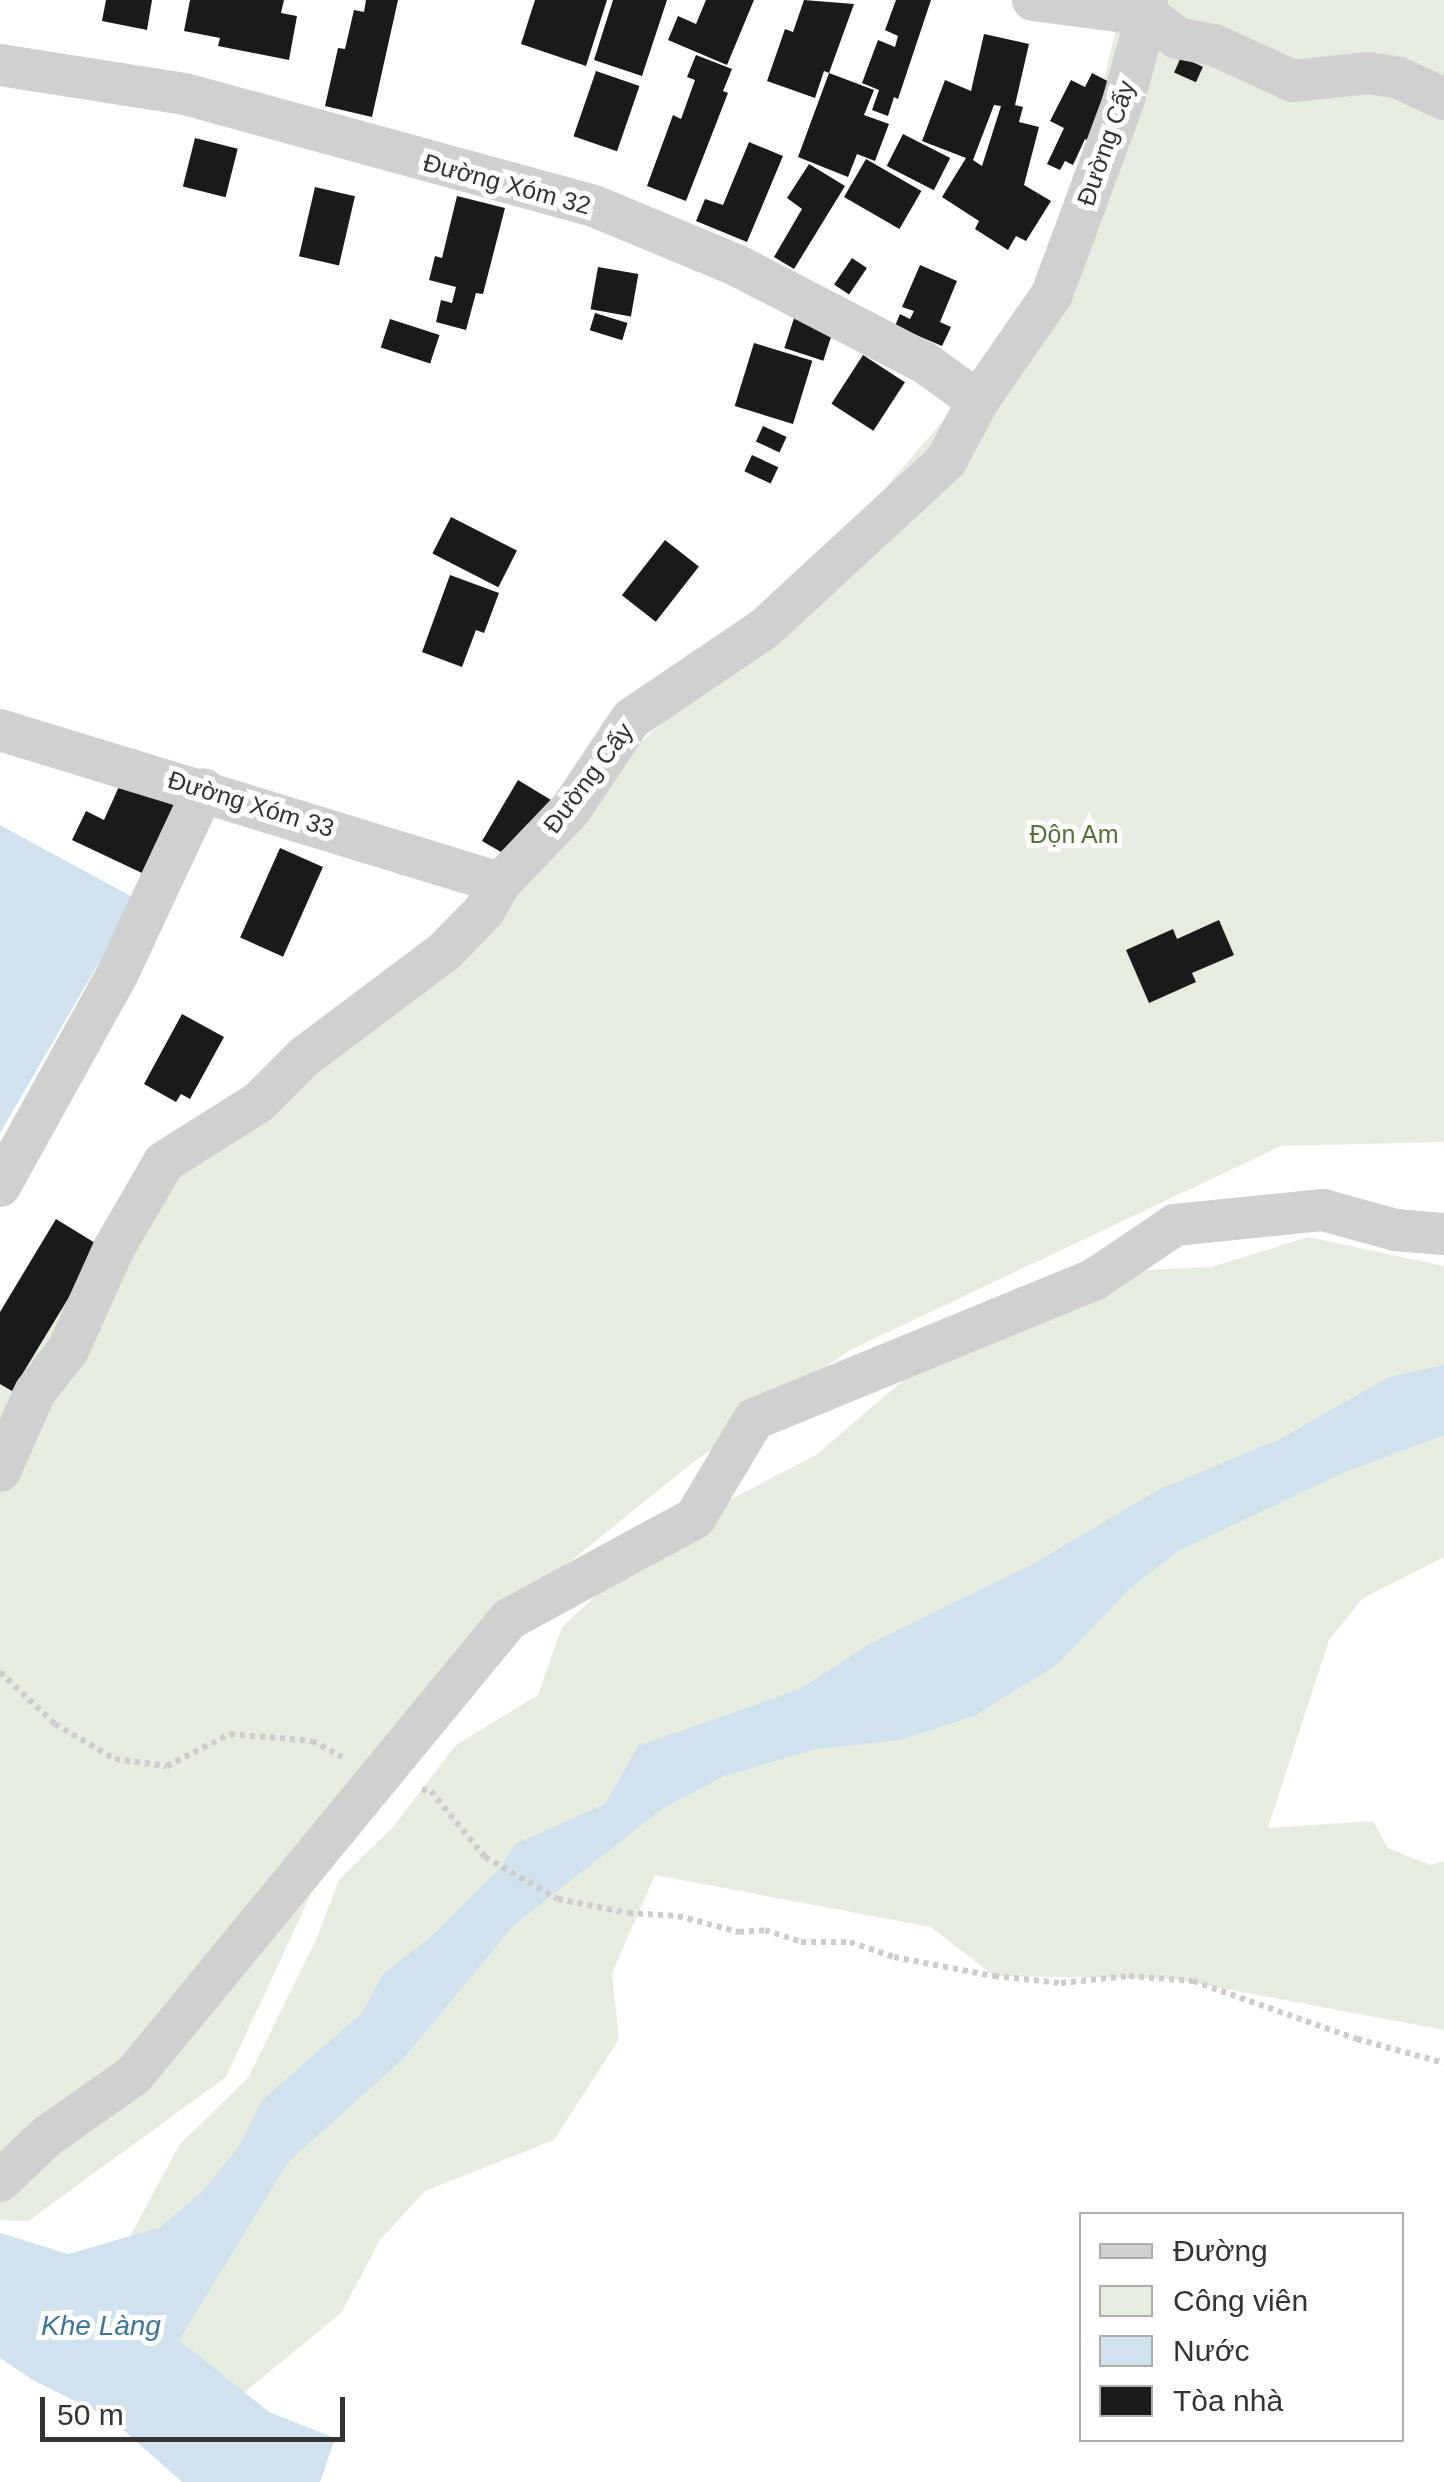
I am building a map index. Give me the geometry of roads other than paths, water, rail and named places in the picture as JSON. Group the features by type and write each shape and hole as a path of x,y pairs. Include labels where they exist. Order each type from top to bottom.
{"street":[{"path":"1032,0 1147,8 1178,38 1214,45 1293,81 1368,73 1400,78 1444,99"},
{"name":"Đường Cấy","path":"0,1471 36,1392 68,1350 114,1248 164,1162 260,1102 304,1057 444,951 484,911 500,883 571,809 630,719 764,629 946,461 978,402 1052,294 1123,102 1147,8"},
{"name":"Đường Xóm 32","path":"0,64 185,94 594,206 738,266 925,363 978,402"},
{"name":"Đường Xóm 33","path":"0,730 204,789 500,883"},
{"path":"0,1186 116,976 204,789"},
{"path":"0,2181 46,2137 134,2075 509,1619 695,1518 754,1419 1095,1280 1174,1225 1323,1210 1395,1230 1444,1234"}],"water":[{"path":"0,825 136,899 0,1133"},
{"name":"Khe Làng","path":"1444,1365 1444,1435 1343,1473 1178,1551 1128,1590 1058,1664 974,1716 900,1740 816,1749 724,1776 662,1809 514,1925 403,2059 288,2162 179,2340 269,2412 335,2438 320,2482 182,2482 111,2419 33,2380 0,2358 0,2233 68,2254 159,2228 202,2192 240,2145 262,2100 362,2013 383,1974 433,1935 501,1867 515,1844 605,1804 638,1746 800,1689 871,1643 1031,1565 1160,1489 1280,1439 1389,1377"}],"park label":[{"name":"Độn Am","path":"1074,834"}]}
